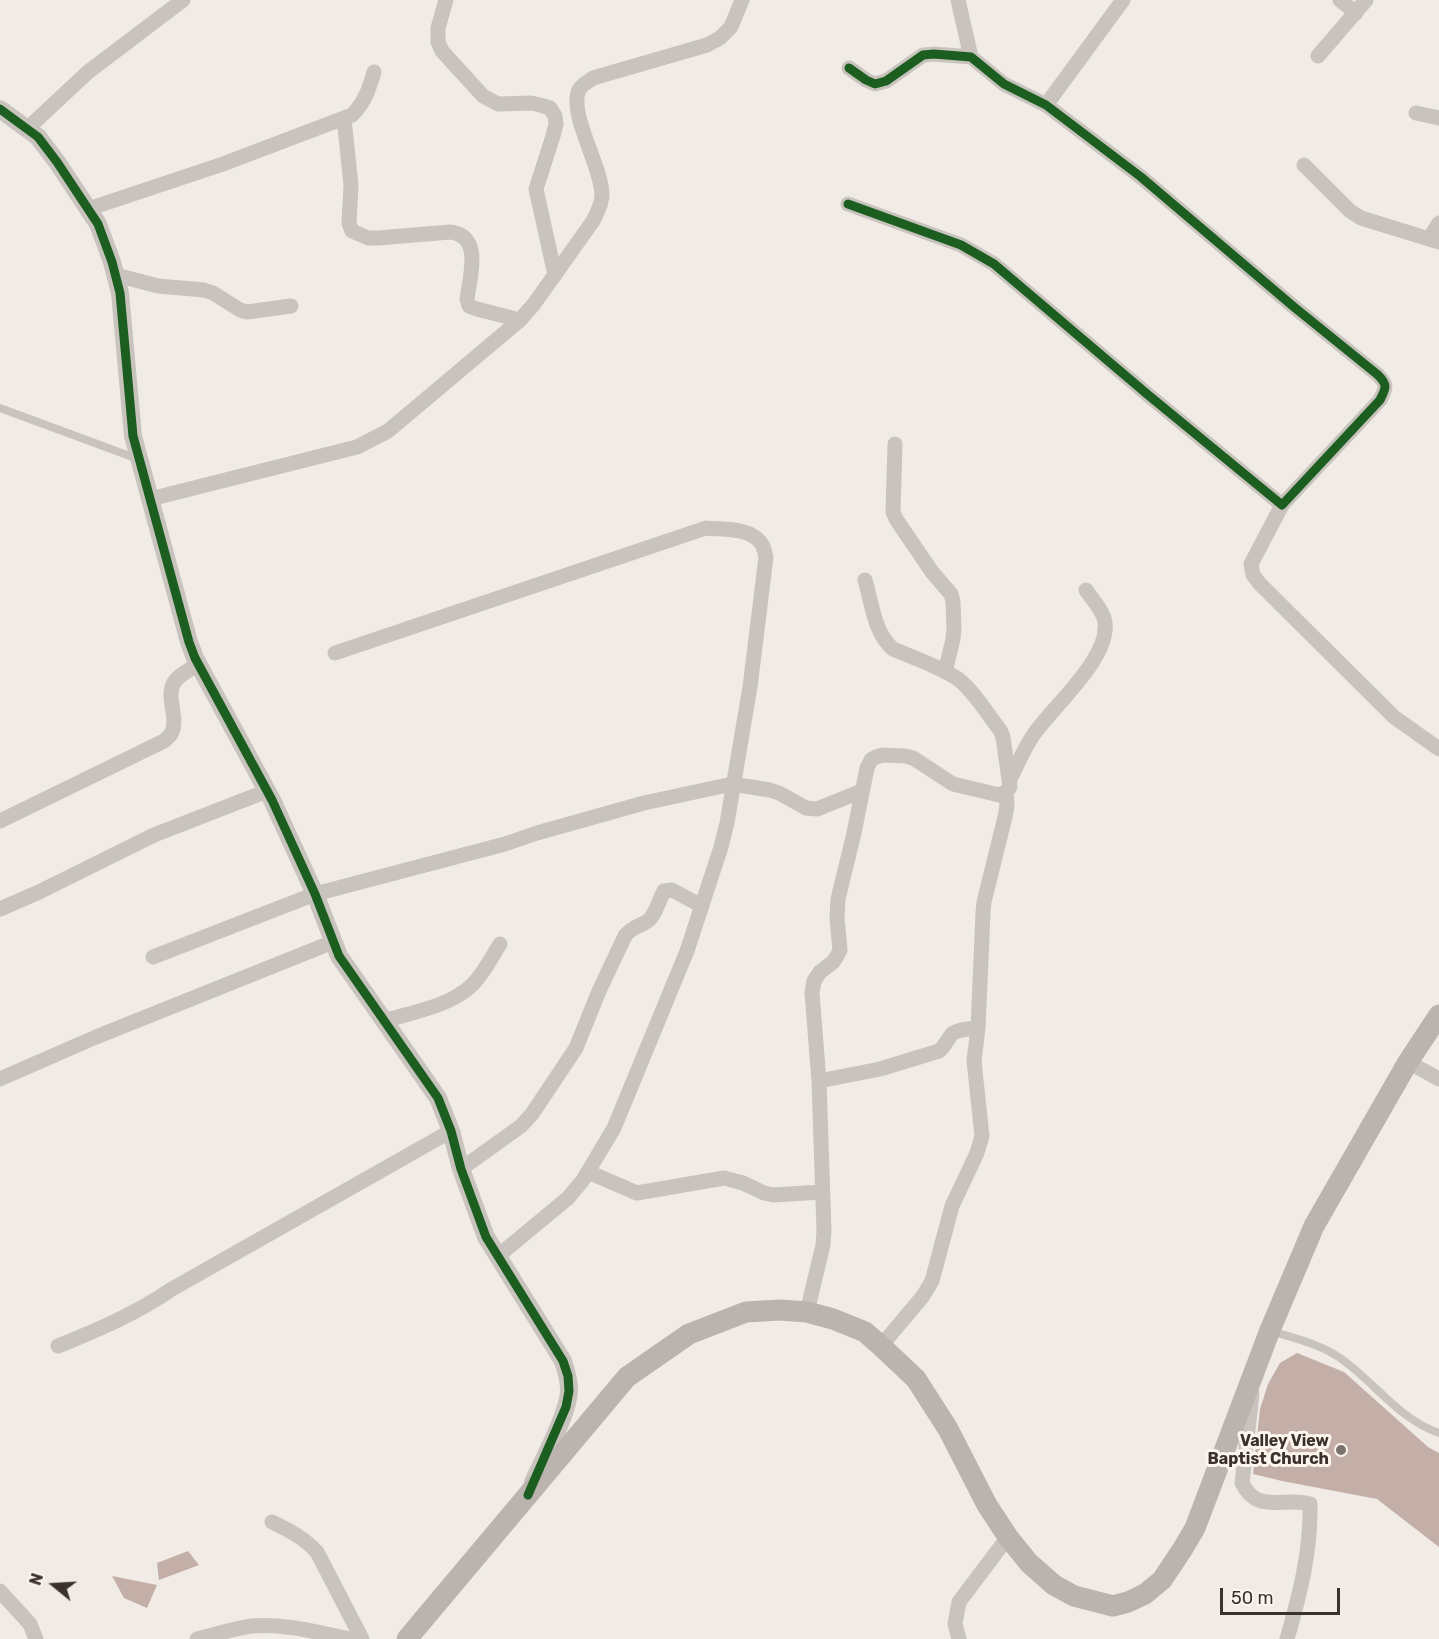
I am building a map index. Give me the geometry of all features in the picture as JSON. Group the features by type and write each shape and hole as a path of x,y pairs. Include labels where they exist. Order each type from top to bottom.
{"main road":[{"path":"407,1639 627,1377 689,1334 746,1312 780,1310 807,1312 833,1319 865,1332 916,1379 948,1429 987,1504 1008,1537 1029,1563 1054,1585 1074,1596 1113,1606 1145,1594 1162,1580 1195,1528 1270,1330 1314,1226 1408,1062 1439,1015"}],"street":[{"path":"27,129 88,72 183,0"},
{"path":"446,0 438,28 438,42 442,51 483,96 498,104 540,105 550,108 555,116 553,136 536,189 555,275"},
{"path":"150,499 357,447 373,440 388,431 520,320 555,275 599,209 602,195 599,179 575,102 579,88 592,78 707,45 720,39 730,27 742,0"},
{"path":"958,0 971,57"},
{"path":"1046,105 1123,0"},
{"path":"1340,0 1356,13"},
{"path":"1318,56 1366,0"},
{"path":"849,68 875,84 886,81 923,55 971,57 1004,84 1046,105 1141,177 1385,382 1385,390 1380,400 1282,505 1251,564 1253,575 1260,584 1394,717 1439,749"},
{"path":"88,209 223,164 352,115 366,97 374,72"},
{"path":"0,109 38,137 57,162 98,224 112,262 120,292 133,436 189,642 267,791 315,894 339,956 438,1098 486,1237 563,1361 570,1391 566,1407 528,1495"},
{"path":"1416,113 1439,118"},
{"path":"344,118 351,184 349,223 352,231 368,238 459,233 472,250 467,299 469,306 520,320"},
{"path":"1304,165 1350,211 1361,218 1434,241 1439,223"},
{"path":"848,204 961,245 994,264 1282,505"},
{"path":"116,275 158,286 204,290 247,312 291,306"},
{"path":"895,444 893,512 932,572 951,594 953,602 953,639 945,672"},
{"path":"335,653 706,528 738,531 752,535 762,544 766,557 750,687 727,823 687,951 624,1106 588,1172 568,1198 498,1256"},
{"path":"865,580 880,633 886,644 959,680 1000,730 1004,737 1008,786 1005,817 982,913 978,1028 974,1070 982,1136 977,1153 952,1206 932,1281 923,1296 881,1346"},
{"path":"807,1312 823,1245 824,1231 819,1081 812,993 814,981 820,972 833,962 840,950 838,898 867,768 871,760 884,755 913,758 953,784 999,795 1008,786 1034,733 1086,670 1101,646 1105,629 1104,618 1086,591"},
{"path":"0,821 164,741 171,734 174,726 172,684 177,678 199,664"},
{"path":"153,957 315,894 505,844 644,804 732,784 770,790 806,808 817,809 862,791"},
{"path":"0,909 154,835 267,791"},
{"path":"462,1169 521,1126 532,1114 576,1048 625,936 630,929 652,917 664,891 672,890 702,906"},
{"path":"0,1079 96,1037 333,942"},
{"path":"384,1021 444,1002 470,987 500,944"},
{"path":"819,1081 880,1070 939,1051 956,1031 978,1028"},
{"path":"1408,1062 1439,1079"},
{"path":"58,1346 107,1326 150,1304 172,1289 451,1131"},
{"path":"588,1172 637,1193 724,1178 773,1195 822,1192"},
{"path":"1254,1376 1242,1483 1246,1492 1256,1500 1280,1503 1301,1501 1310,1504 1307,1559 1298,1603 1287,1639"},
{"path":"272,1522 308,1541 317,1552 362,1639"},
{"path":"959,1639 955,1624 959,1602 1008,1537"},
{"path":"0,1591 30,1624 36,1639"},
{"path":"197,1639 250,1626 268,1625 350,1639"}],"lane":[{"path":"0,408 139,459"},
{"path":"1270,1330 1316,1346 1340,1358 1410,1418 1426,1428 1439,1432"}],"building":[{"name":"Valley View Baptist Church","path":"1297,1353 1344,1372 1428,1447 1439,1453 1439,1547 1377,1499 1253,1474 1260,1409 1268,1384 1280,1363"},
{"path":"188,1551 199,1565 159,1580 157,1563"},
{"path":"112,1576 157,1585 147,1608 124,1598"}],"cycle path":[{"path":"848,204 961,245 994,264 1282,505 1380,400 1384,392 1385,384 1378,375 1141,177 1046,105 1004,84 971,57 923,55 886,81 875,84 849,68"},
{"path":"0,109 38,137 57,162 98,224 112,262 120,293 133,436 195,658 272,800 315,894 339,956 438,1098 486,1237 563,1361 568,1376 569,1391 566,1407 528,1495"}],"place":[{"name":"Valley View Baptist Church","path":"1341,1450"}]}
